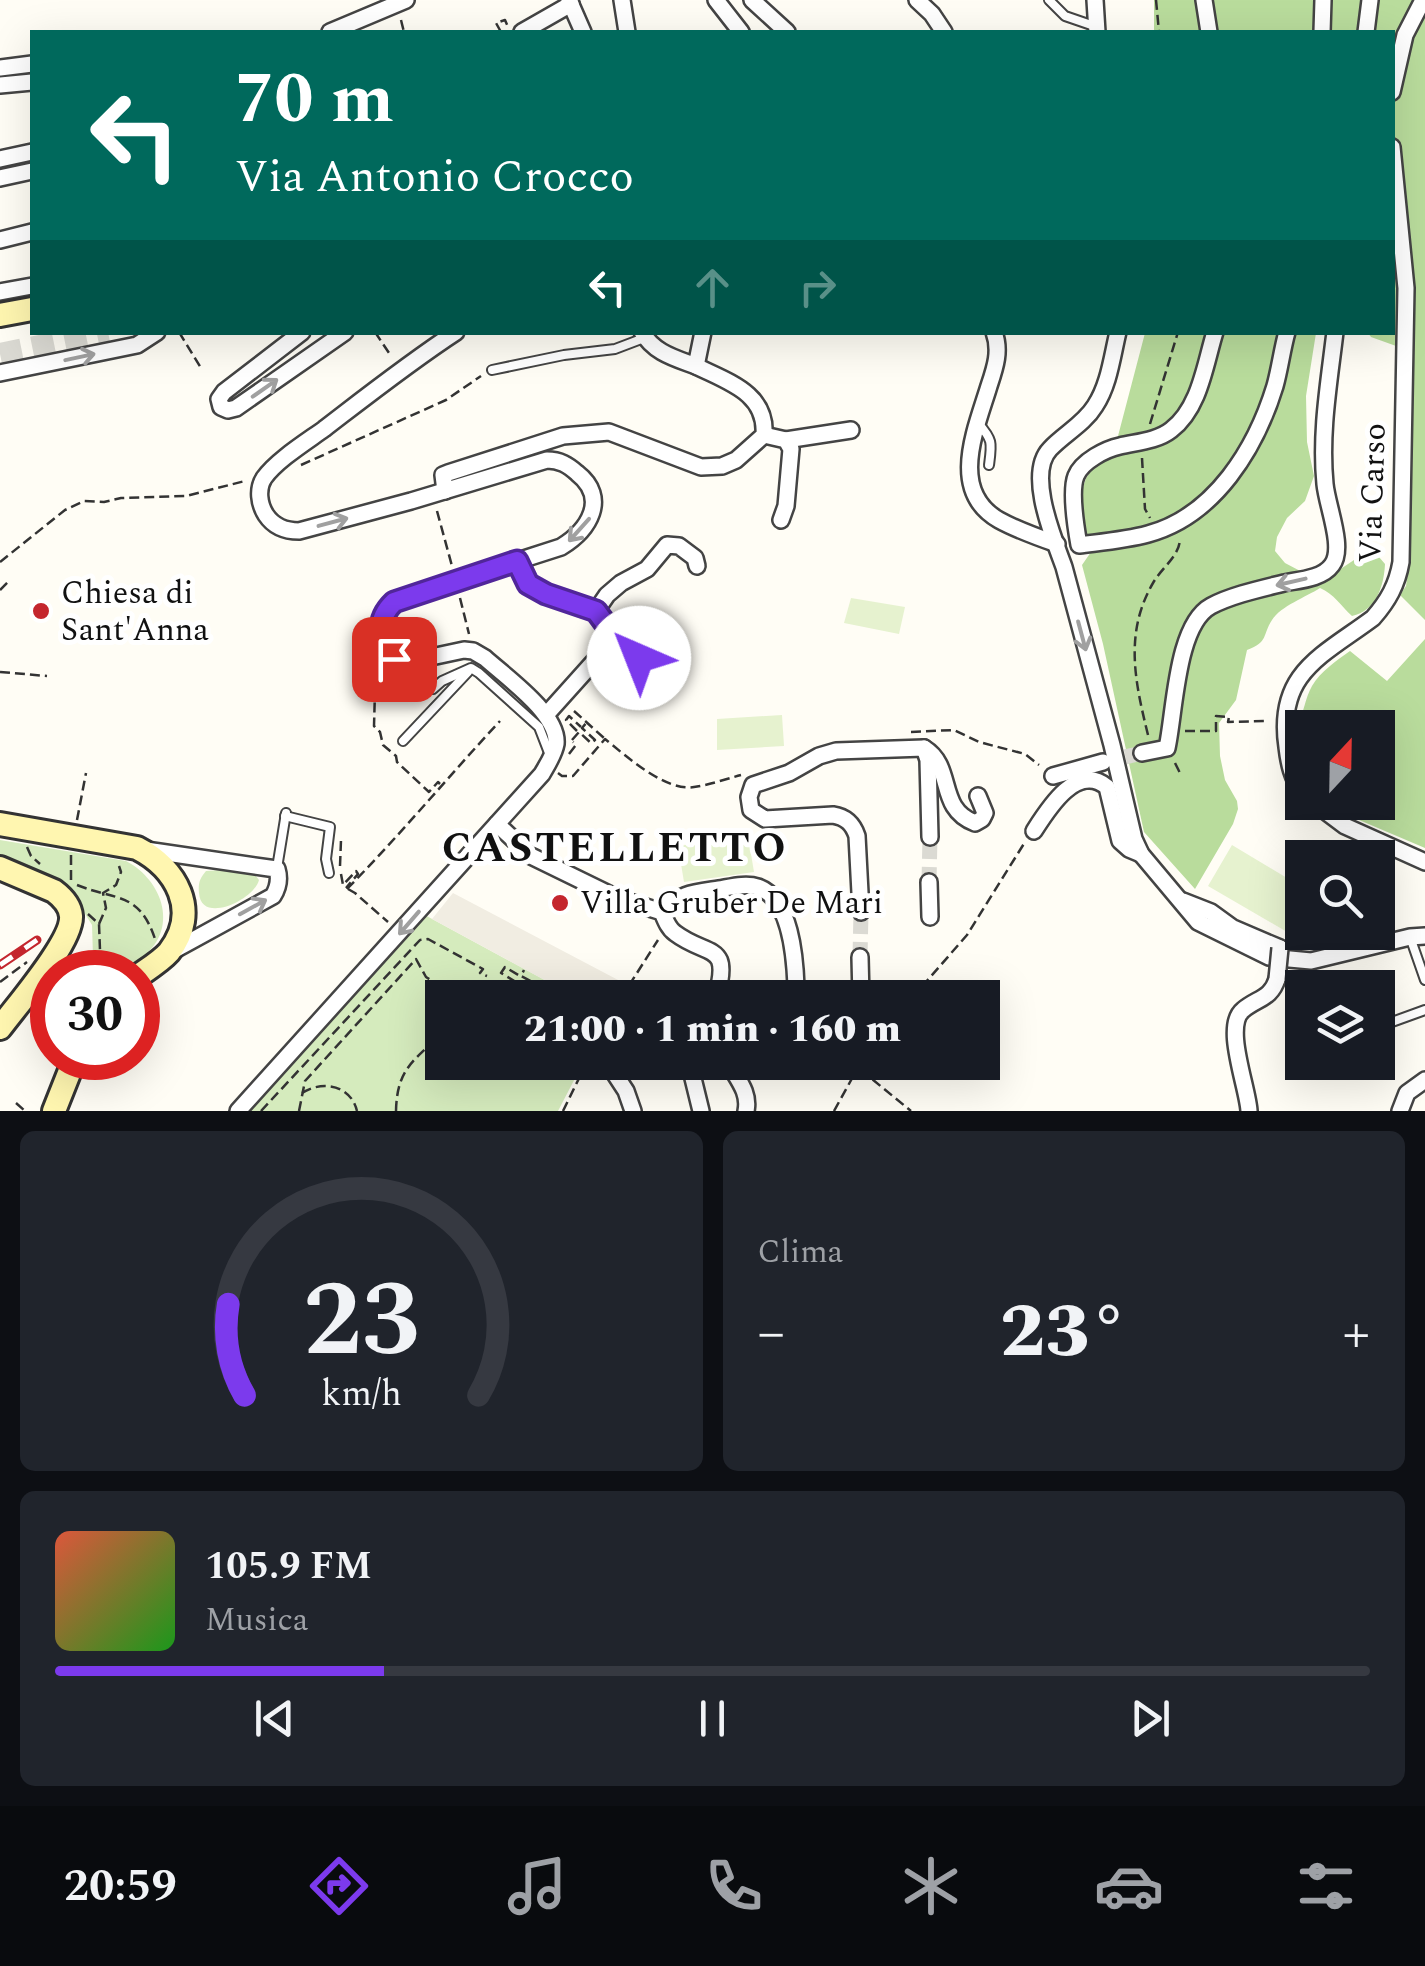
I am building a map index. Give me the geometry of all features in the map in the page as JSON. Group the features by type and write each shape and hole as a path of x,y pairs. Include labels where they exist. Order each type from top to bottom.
{"street":[{"path":"335,30 406,0"},
{"path":"622,0 627,30"},
{"path":"716,0 739,30"},
{"path":"752,0 784,30"},
{"path":"917,0 943,30"},
{"path":"1094,0 1097,30"},
{"path":"1204,0 1209,30"},
{"path":"1322,30 1323,0"},
{"path":"1366,30 1370,0"},
{"path":"1395,79 1405,34 1423,0"},
{"path":"525,30 570,2 582,30"},
{"path":"0,68 30,64"},
{"path":"0,85 30,82"},
{"path":"0,160 30,152"},
{"path":"0,178 30,171"},
{"name":"Via Carso","path":"1285,728 1290,697 1304,668 1373,618 1388,600 1398,577 1406,288 1395,171"},
{"path":"0,240 30,232"},
{"path":"0,292 30,286"},
{"path":"0,315 30,309"},
{"path":"0,374 137,344 151,335"},
{"path":"298,335 224,392 219,399 224,410 236,408 340,335"},
{"path":"238,1111 439,894 557,758 555,730 546,715 485,658 473,651 457,651 403,663 383,647 381,623 383,614 394,602 561,547 582,531 592,516 593,496 584,479 556,460 548,460 293,531 280,528 263,510 262,485 300,446 452,335"},
{"path":"438,493 443,475 563,436 608,432 701,467 722,466 736,460 764,435 765,422 755,399 696,366 661,352 643,335"},
{"path":"696,366 701,335"},
{"path":"995,335 998,350 995,369 970,454 970,483 976,497 996,519 1063,546 1150,534 1204,505 1240,461 1275,384 1287,335"},
{"path":"1117,335 1105,387 1096,405 1048,450 1042,459 1041,487 1140,854 1198,922 1269,957 1311,961 1418,937"},
{"path":"1079,545 1074,502 1076,477 1087,462 1113,448 1159,437 1174,428 1190,407 1203,377 1214,335"},
{"path":"1148,752 1167,748 1182,656 1192,628 1208,608 1320,575 1333,565 1339,550 1325,484 1324,430 1335,335"},
{"path":"764,435 786,440 851,430"},
{"path":"782,520 791,448 786,440"},
{"path":"596,611 606,595 647,569 667,545 679,546 695,558 696,566"},
{"path":"517,561 528,584 596,611 616,638 662,678"},
{"path":"546,715 616,638"},
{"path":"860,912 857,836 852,824 833,815 764,819 751,810 750,792 758,782 789,773 836,751 924,748 936,756 952,805 962,818 976,823 982,819 985,813 978,796"},
{"path":"924,748 928,760 930,837"},
{"path":"1054,776 1103,762"},
{"path":"1054,776 1069,787"},
{"path":"1034,831 1058,796 1069,787 1092,780 1107,787 1120,841 1128,850 1140,854"},
{"path":"1339,820 1356,832 1425,862"},
{"path":"0,824 277,869 279,880 273,896 162,950"},
{"path":"496,824 531,856 617,898 662,912 671,931 720,958 721,980"},
{"path":"137,848 166,868 179,890 183,916 177,937 162,950"},
{"path":"0,868 54,891 72,914 62,946 0,1028"},
{"path":"930,882 930,917"},
{"path":"662,912 682,895 748,885 760,888 772,897 790,931 796,980"},
{"path":"1180,900 1280,948 1278,979 1268,996 1242,1010 1235,1026 1250,1111"},
{"path":"860,957 860,980"},
{"path":"54,1111 66,1080"},
{"path":"619,1080 633,1111"},
{"path":"740,1080 747,1098 746,1111"},
{"path":"1400,1111 1407,1093 1425,1080"},
{"path":"692,1082 701,1111"}],"lane":[{"path":"1049,0 1066,16 1097,30"},
{"path":"492,370 615,349 643,335"},
{"path":"978,423 990,437 989,465"},
{"path":"433,689 471,668"},
{"path":"404,741 471,668"},
{"path":"471,668 539,727 557,758"},
{"path":"277,869 286,814 328,825 329,872"},
{"path":"1418,937 1425,980"},
{"path":"1395,1021 1425,1010"}],"path":[{"path":"1156,0 1159,30"},
{"path":"499,30 496,24 505,20 510,30"},
{"path":"181,335 201,368"},
{"path":"377,335 402,370"},
{"path":"1148,752 1134,638 1145,597 1180,550 1180,539 1170,524 1153,520 1145,509 1144,438 1177,335"},
{"path":"0,562 64,510 84,500 186,496 262,485 446,400 492,370"},
{"path":"438,493 473,651"},
{"path":"0,590 8,582"},
{"path":"0,672 47,676"},
{"path":"402,673 403,682 376,691 374,726 383,744 396,756 396,762 430,792 438,782 441,785"},
{"path":"574,711 634,762 672,786 694,788 747,773"},
{"path":"1171,731 1216,731 1216,716 1229,717 1228,722 1284,721"},
{"path":"347,889 500,721"},
{"path":"587,722 557,758 562,776 573,776 605,739"},
{"path":"899,733 954,730 979,742 1025,754 1054,776"},
{"path":"557,758 576,745 572,740"},
{"path":"76,823 86,773"},
{"path":"928,980 967,935 1034,831"},
{"path":"330,832 340,834 341,838 343,885 358,874 347,889"},
{"path":"24,841 31,856 44,868"},
{"path":"71,882 72,848"},
{"path":"103,892 116,885 121,872 118,863"},
{"path":"63,879 123,898 138,908 162,950"},
{"path":"347,889 390,924"},
{"path":"100,950 99,924 106,908 103,892"},
{"path":"72,914 90,914 99,924"},
{"path":"261,1111 420,940 428,940 483,969 480,973 487,976"},
{"path":"631,980 655,941"},
{"path":"299,1111 304,1081 416,959 431,980"},
{"path":"513,980 501,973 504,967 529,980"},
{"path":"634,974 644,969"},
{"path":"521,976 524,970"},
{"path":"396,1111 402,1075 425,1051"},
{"path":"626,1091 637,1076 654,1066 678,1072 692,1082"},
{"path":"563,1111 578,1080"},
{"path":"834,1111 851,1080"},
{"path":"873,1080 911,1111"},
{"path":"300,1094 318,1085 336,1088 351,1097 357,1111"},
{"path":"16,1104 26,1111"}],"green space":[{"path":"1154,0 1425,0 1425,620 1400,595 1406,586 1410,556 1410,351 1370,335 1395,335 1395,30 1154,30"},
{"path":"1144,335 1316,335 1306,396 1307,442 1314,476 1305,501 1287,518 1277,537 1275,551 1285,563 1304,573 1339,570 1357,558 1379,557 1385,564 1377,596 1367,609 1352,616 1320,588 1281,610 1262,641 1247,650 1236,700 1219,723 1225,780 1238,809 1195,889 1144,832 1082,565 1091,552 1082,516 1083,489 1118,436"},
{"path":"851,598 905,607 899,634 844,623"},
{"path":"1425,639 1425,848 1359,820 1395,820 1395,710 1303,710 1316,681 1350,651 1387,681"},
{"path":"782,715 784,746 717,750 717,719"},
{"path":"748,836 754,872 684,882 678,846"},
{"path":"0,840 126,861 158,893 163,921 160,935 150,950 93,950 92,925 72,893 0,859"},
{"path":"1232,845 1285,877 1285,931 1208,886"},
{"path":"206,871 255,875 259,880 238,901 209,907 202,902 200,881"},
{"path":"423,914 545,980 425,980 425,1080 574,1080 558,1111 247,1111"}],"shaded area":[{"path":"453,893 618,980 545,980 432,919"}],"tunnel":[{"path":"0,354 93,335"},
{"path":"1103,762 1142,753"},
{"path":"929,882 930,837"},
{"path":"860,957 861,912"}],"railway":[{"path":"0,965 37,940"}],"place":[{"name":"Chiesa di Sant'Anna","path":"41,611"},
{"name":"Villa Gruber De Mari","path":"560,903"}],"district":[{"name":"CASTELLETTO","path":"615,848"}],"route":[{"path":"394,659 383,647 380,630 383,614 394,602 517,561 528,584 596,611 616,638 639,658"}]}
